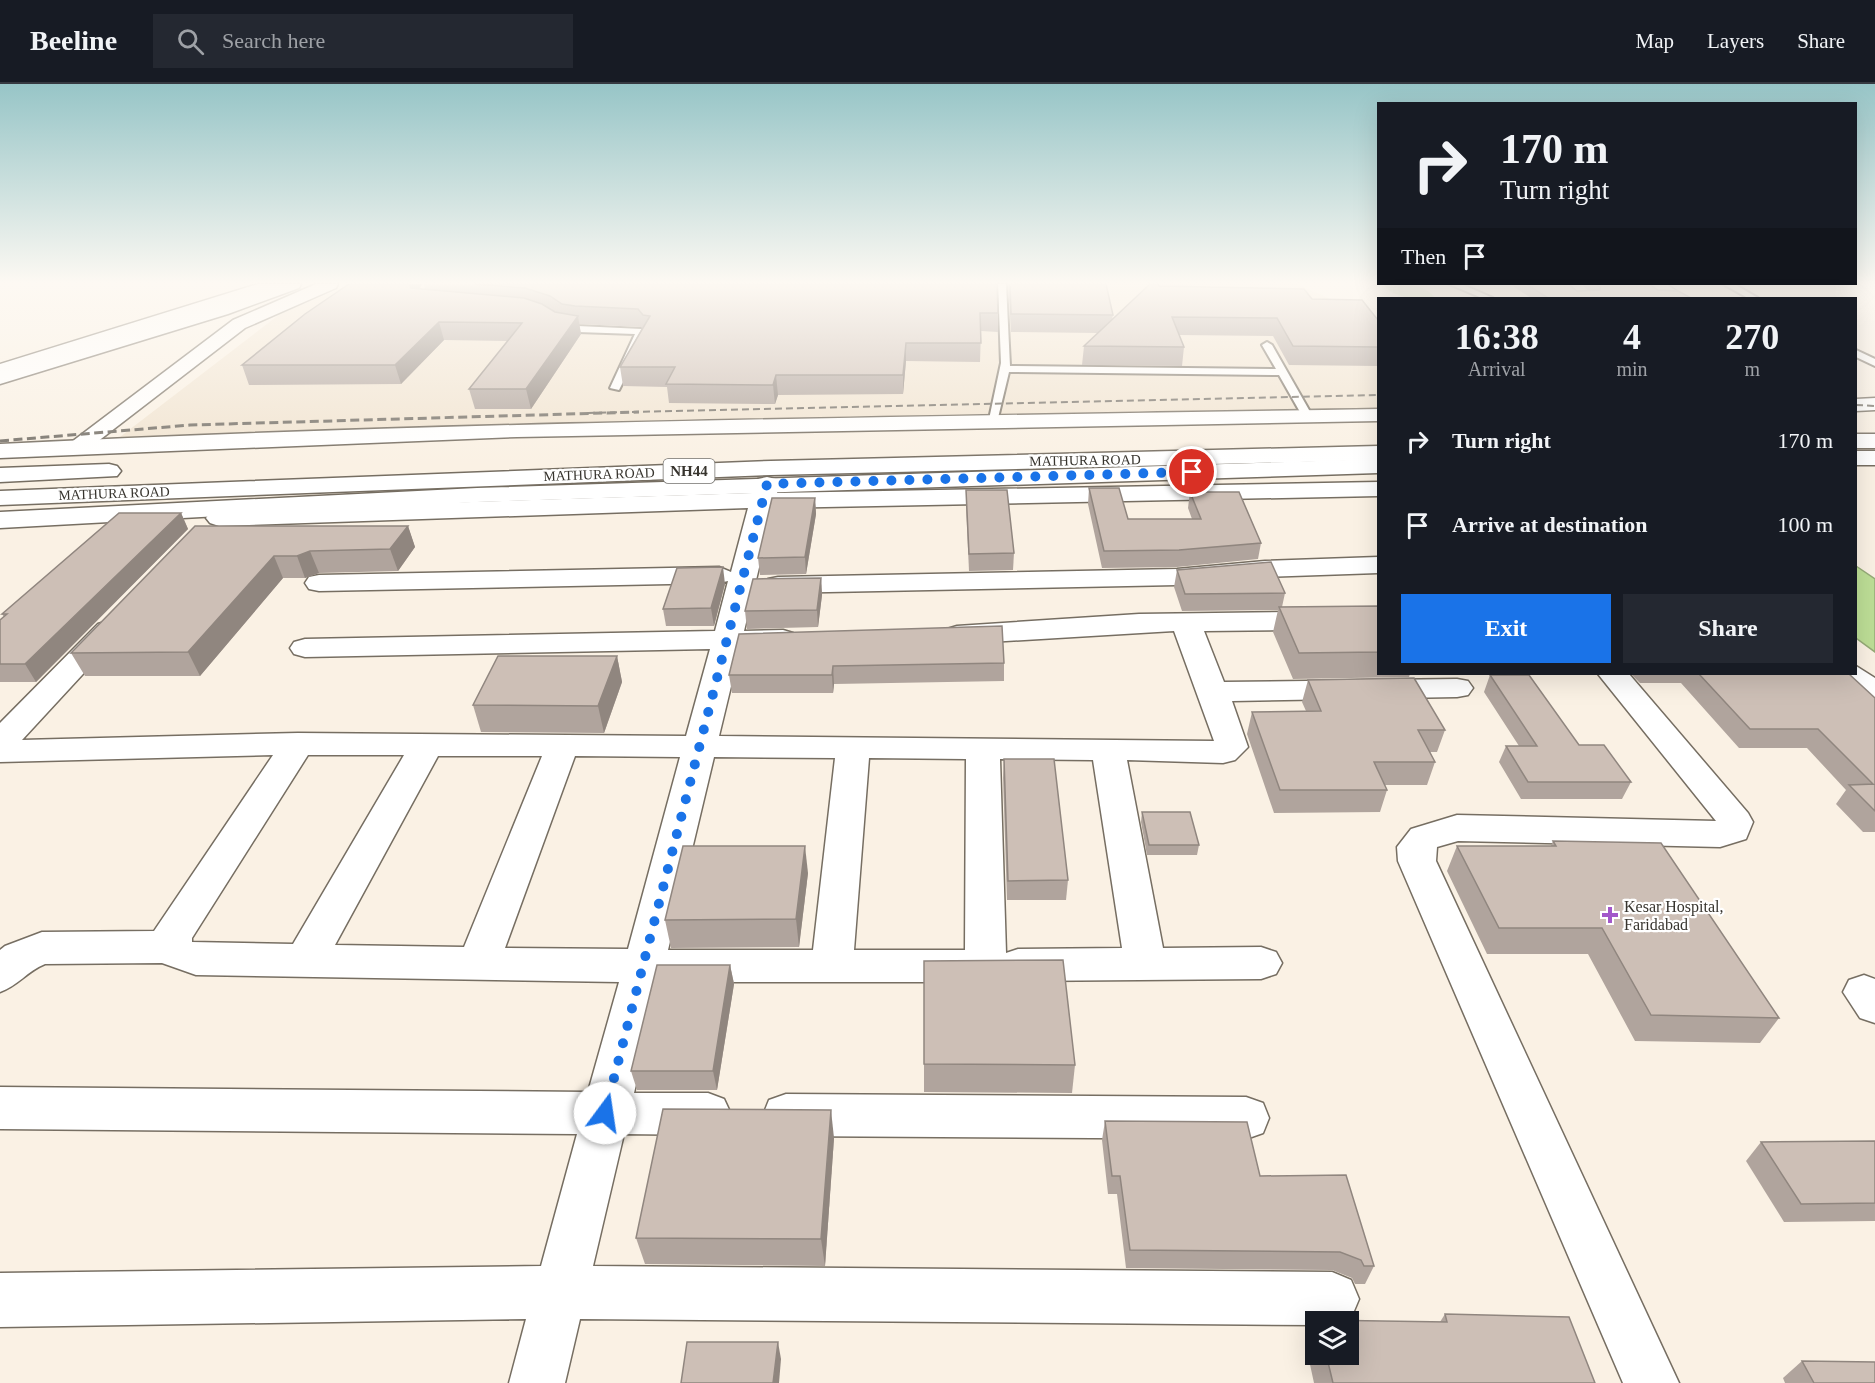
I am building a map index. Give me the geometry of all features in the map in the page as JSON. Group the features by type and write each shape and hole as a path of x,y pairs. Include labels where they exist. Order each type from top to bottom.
{"main road":[{"path":"0,370 81,345"},
{"path":"0,378 110,345"},
{"path":"76,447 212,345"},
{"path":"1857,405 1875,404"},
{"path":"4,448 563,429 1377,415"},
{"path":"1857,426 1875,426"},
{"name":"MATHURA ROAD","path":"529,455 777,447 1377,436"},
{"path":"1857,441 1875,441"},
{"name":"MATHURA ROAD","path":"0,498 771,468 1377,453"},
{"path":"1857,459 1875,458"},
{"path":"0,520 216,520 765,492 1377,465"},
{"name":"MATHURA ROAD","path":"0,475 136,470"},
{"path":"765,492 1377,489"},
{"path":"537,1383 558,1292 702,746 741,580 765,492"},
{"path":"319,583 1177,577 1265,569 1377,565"},
{"path":"0,743 59,678 126,613"},
{"path":"930,636 1030,632 1140,623 1377,620"},
{"path":"0,752 297,744 1228,750 1230,739 1186,623"},
{"path":"304,648 811,638"},
{"path":"1857,653 1875,665"},
{"path":"1614,675 1722,803 1735,822 1733,830 1720,834 1457,828 1424,838 1416,847 1417,861 1651,1383"},
{"path":"1850,675 1875,692"},
{"path":"1214,692 1457,688"},
{"path":"297,744 172,936 172,947 178,954 196,958 305,961 643,966 1262,963"},
{"path":"305,961 427,745"},
{"path":"478,964 563,745"},
{"path":"832,966 853,747"},
{"path":"983,748 986,966"},
{"path":"1107,748 1145,964"},
{"path":"0,975 19,957 42,948 172,947"},
{"path":"0,1108 1246,1118"},
{"path":"0,1300 558,1292 1332,1299"}],"lane":[{"path":"615,388 637,345"},
{"path":"992,422 1004,369 1006,345"},
{"path":"1267,345 1308,417"},
{"path":"1857,354 1875,363"},
{"path":"1004,369 1283,372"}],"shaded area":[{"path":"240,345 1377,345 1377,408 116,440"},
{"path":"1857,567 1875,579 1875,652 1857,639"}],"building":[{"path":"267,345 416,345 395,365 242,365"},
{"path":"505,345 558,345 526,389 469,389"},
{"path":"633,345 906,345 903,375 776,375 773,385 666,384 675,367 620,367"},
{"path":"1183,345 1184,347 1084,346"},
{"path":"1292,345 1377,345 1377,347"},
{"path":"1089,488 1119,488 1128,519 1201,519 1190,492 1239,492 1261,543 1179,550 1104,551"},
{"path":"966,490 1007,490 1014,553 969,554"},
{"path":"772,498 815,498 805,557 758,558"},
{"path":"119,513 181,513 25,664 0,664 0,620 7,614 2,614"},
{"path":"195,526 408,526 390,549 310,551 297,556 274,556 188,652 71,653"},
{"path":"1271,562 1285,593 1185,594 1177,570"},
{"path":"723,567 711,608 663,609 677,568"},
{"path":"821,578 817,610 745,611 753,579"},
{"path":"1377,606 1377,652 1299,653 1279,607"},
{"path":"1002,626 1004,663 833,666 832,675 729,675 739,634"},
{"path":"498,656 617,656 598,706 473,705"},
{"path":"1490,675 1529,675 1579,745 1604,745 1631,782 1528,782 1506,746 1537,746"},
{"path":"1700,675 1850,675 1875,698 1875,811 1849,785 1873,784 1818,729 1750,729"},
{"path":"1414,678 1445,730 1418,730 1435,762 1374,762 1387,790 1280,790 1252,712 1321,711 1308,680"},
{"path":"1004,759 1054,759 1068,880 1008,881"},
{"path":"1142,812 1190,812 1199,845 1149,845"},
{"path":"1553,841 1661,843 1779,1018 1651,1015 1602,928 1499,928 1457,846 1556,846"},
{"path":"683,846 805,846 796,919 665,920"},
{"path":"1063,960 1075,1065 924,1064 924,961"},
{"path":"657,965 730,965 713,1071 631,1071"},
{"path":"663,1109 831,1110 821,1239 636,1238"},
{"path":"1105,1121 1247,1122 1260,1176 1346,1175 1374,1266 1364,1266 1361,1260 1340,1252 1130,1250 1120,1176 1112,1176"},
{"path":"1875,1141 1875,1203 1801,1204 1761,1142"},
{"path":"1445,1314 1569,1317 1595,1383 1333,1383 1329,1365 1359,1365 1359,1321 1447,1322"},
{"path":"687,1342 778,1342 773,1383 681,1383"},
{"path":"1802,1361 1875,1362 1875,1383 1814,1383"}],"railway":[{"path":"588,413 1377,395"},
{"path":"1857,405 1875,406"},
{"path":"0,441 190,425 639,412"}],"place":[{"name":"Kesar Hospital, Faridabad","path":"1610,915"}],"route":[{"path":"605,1113 702,746 742,574 767,484 1124,476 1192,472"}]}
